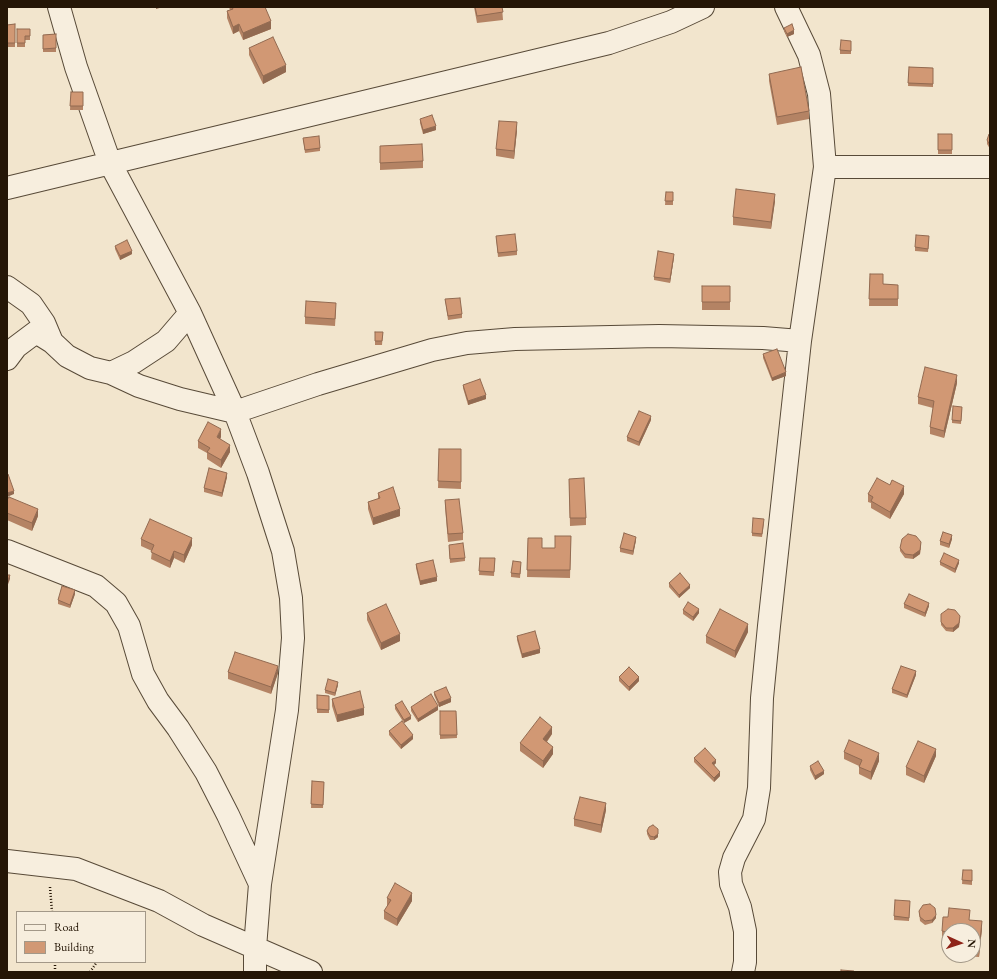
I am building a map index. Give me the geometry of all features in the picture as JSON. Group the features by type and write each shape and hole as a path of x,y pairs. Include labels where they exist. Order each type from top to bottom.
{"street":[{"path":"60,7 76,67 110,163 190,313 235,412 258,473 283,551 291,598 292,630 287,710 260,884 255,948 255,972"},
{"path":"7,188 609,43 671,22 703,7"},
{"path":"743,972 745,962 745,931 740,907 731,884 730,872 734,858 754,819 759,788 762,698 769,626 800,341 825,167 819,94 809,55 786,7"},
{"path":"825,167 990,168"},
{"path":"7,287 31,304 44,323 52,342"},
{"path":"111,374 134,362 166,341 190,313"},
{"path":"7,359 16,347 36,332 52,342 73,359 90,368 111,374 139,386 166,395 235,412 326,381 432,350 467,343 515,339 659,336 763,338 800,341"},
{"path":"7,551 96,586 116,604 129,626 143,674 158,701 178,728 206,772 260,884"},
{"path":"7,862 76,870 159,901 255,948 311,972"}],"path":[{"path":"90,972 96,963"}],"building":[{"path":"232,7 265,7 271,21 243,33 239,24 233,27 227,11 233,9"},
{"path":"475,7 502,7 503,12 477,16"},
{"path":"15,24 15,43 7,43 7,25"},
{"path":"792,24 794,30 787,34 784,28"},
{"path":"17,29 30,29 30,36 25,36 25,43 17,43"},
{"path":"56,34 56,48 43,49 43,35"},
{"path":"273,37 286,65 263,76 249,48"},
{"path":"841,40 851,41 851,51 840,50"},
{"path":"801,67 809,111 777,117 769,74"},
{"path":"909,67 933,68 933,84 908,83"},
{"path":"71,92 83,92 83,106 70,106"},
{"path":"432,115 436,126 423,130 420,119"},
{"path":"499,121 517,122 514,151 496,149"},
{"path":"990,133 990,145 987,140"},
{"path":"938,134 952,134 952,150 938,150"},
{"path":"319,136 320,148 305,150 303,138"},
{"path":"422,144 423,161 380,163 380,146"},
{"path":"736,189 775,194 771,222 733,217"},
{"path":"666,192 673,192 673,201 665,201"},
{"path":"515,234 517,251 498,253 496,236"},
{"path":"916,235 929,236 928,249 915,247"},
{"path":"127,240 132,251 120,256 115,246"},
{"path":"658,251 674,254 670,279 654,277"},
{"path":"870,274 883,274 883,284 898,285 898,299 869,299"},
{"path":"702,286 730,286 730,302 702,302"},
{"path":"460,298 462,314 448,316 445,299"},
{"path":"306,301 336,303 335,319 305,317"},
{"path":"375,332 383,332 382,341 375,341"},
{"path":"777,349 786,372 772,378 763,354"},
{"path":"925,367 957,375 944,431 930,427 934,401 918,397"},
{"path":"480,379 486,395 468,401 463,385"},
{"path":"953,406 962,407 961,421 952,420"},
{"path":"639,411 651,416 639,442 627,437"},
{"path":"208,422 221,429 217,437 230,445 221,460 207,452 210,448 198,441"},
{"path":"439,449 461,449 461,482 438,481"},
{"path":"209,468 227,473 222,493 204,488"},
{"path":"7,474 14,491 7,493"},
{"path":"584,478 586,518 570,518 569,479"},
{"path":"877,478 890,485 892,480 904,486 890,512 871,501 873,497 868,494"},
{"path":"393,487 400,509 373,518 368,502 380,498 378,493"},
{"path":"9,497 38,509 32,523 7,513 7,500"},
{"path":"459,499 463,533 448,534 445,500"},
{"path":"753,518 764,519 762,534 752,533"},
{"path":"150,519 192,538 184,555 174,551 170,561 151,552 154,545 141,539"},
{"path":"943,532 952,535 949,544 940,541"},
{"path":"624,533 636,537 633,551 620,548"},
{"path":"908,534 916,536 921,542 920,550 913,555 905,554 900,548 902,539"},
{"path":"555,536 571,536 570,570 527,570 528,538 542,538 542,548 555,548"},
{"path":"463,543 465,558 450,559 449,545"},
{"path":"944,553 959,560 955,569 940,562"},
{"path":"480,558 495,558 494,572 479,571"},
{"path":"433,560 437,577 420,581 416,564"},
{"path":"513,561 521,562 520,574 511,573"},
{"path":"680,573 690,585 679,595 669,583"},
{"path":"7,575 10,575 7,583"},
{"path":"62,586 75,590 70,605 58,600"},
{"path":"909,594 929,603 925,613 904,604"},
{"path":"688,602 699,609 693,617 683,610"},
{"path":"386,604 400,634 381,643 367,613"},
{"path":"720,609 748,624 735,651 706,636"},
{"path":"948,609 955,610 960,616 959,623 953,628 946,628 941,622 941,614"},
{"path":"535,631 540,649 522,654 517,636"},
{"path":"235,652 278,666 271,687 228,672"},
{"path":"901,666 916,671 907,695 892,689"},
{"path":"629,667 639,677 629,687 619,677"},
{"path":"328,679 338,682 335,693 325,690"},
{"path":"446,687 451,698 439,703 434,692"},
{"path":"360,691 364,708 337,715 332,699"},
{"path":"431,694 438,706 418,719 411,707"},
{"path":"317,695 329,696 329,710 317,709"},
{"path":"402,701 411,716 404,720 395,705"},
{"path":"440,711 456,711 457,735 440,735"},
{"path":"540,717 552,727 543,739 553,747 543,761 520,743"},
{"path":"402,721 413,735 401,745 389,731"},
{"path":"849,740 879,753 871,772 859,767 862,760 844,752"},
{"path":"918,741 936,749 924,776 906,767"},
{"path":"705,748 716,760 712,763 720,772 714,778 694,758"},
{"path":"818,761 824,771 815,776 810,766"},
{"path":"312,781 324,782 323,805 311,804"},
{"path":"580,797 606,803 601,825 574,819"},
{"path":"653,825 658,829 658,834 654,837 650,836 647,831 649,827"},
{"path":"963,870 972,870 972,881 962,880"},
{"path":"395,883 412,893 397,919 384,911 391,900 387,898"},
{"path":"895,900 910,901 909,918 894,916"},
{"path":"930,904 935,908 936,915 932,920 925,921 920,917 919,911 923,905"},
{"path":"949,908 970,910 969,920 982,921 981,931 981,923 943,923 943,917 948,917"},
{"path":"841,970 854,971 854,972 841,972"}]}
